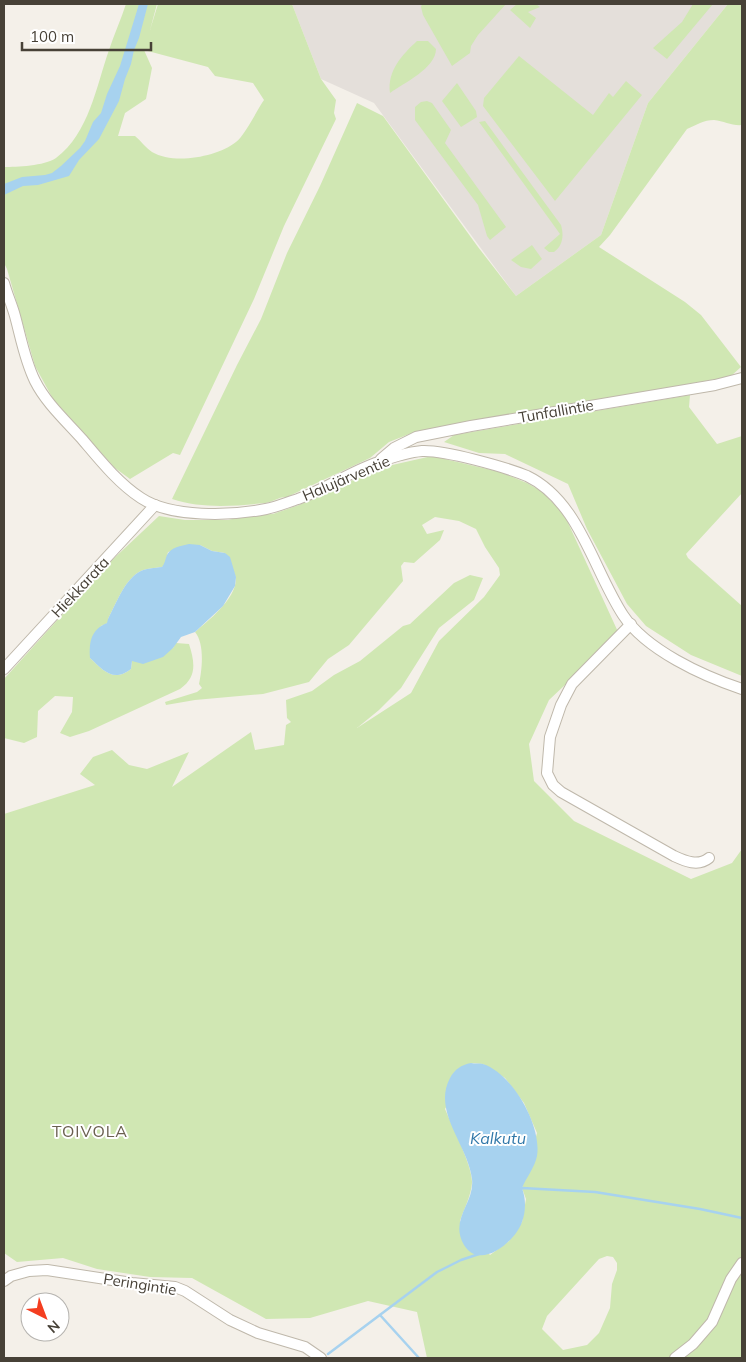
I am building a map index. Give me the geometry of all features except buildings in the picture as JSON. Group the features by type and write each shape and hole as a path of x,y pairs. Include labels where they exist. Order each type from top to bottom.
{"street":[{"name":"Halujärventie","path":"4,283 25,356 35,382 106,466 142,499 156,505 199,513 230,513 267,509 301,498 377,462 424,451 455,455 516,472 548,489 562,503 576,524 611,595 631,624 662,652 694,669 742,689"},
{"name":"Tunfallintie","path":"377,462 394,448 416,437 716,385 742,378"},
{"name":"Hiekkarata","path":"4,669 156,505"},
{"path":"631,624 572,684 568,691 550,737 547,773 553,785 561,792 674,856 688,863 704,862 709,858"},
{"path":"675,1358 694,1344 712,1322 731,1279 742,1263"},
{"name":"Peringintie","path":"4,1280 29,1271 47,1270 132,1283 175,1287 185,1291 230,1320 258,1333 305,1347 321,1358"}],"shaded area":[{"path":"292,4 728,4 648,103 601,235 516,296 374,103 321,79"}],"green space":[{"path":"126,4 157,4 150,30 158,4 292,4 321,79 336,100 334,113 336,119 284,226 254,299 180,455 173,453 130,479 115,468 53,399 35,366 4,263 4,167 30,166 51,161 67,148 76,136 90,108","holes":["144,50 208,67 215,76 253,83 264,100 240,139 218,152 183,159 161,156 152,152 135,136 118,136 125,113 146,99 152,68"]},
{"path":"422,4 506,4 478,35 471,46 470,53 452,66 423,15"},
{"path":"517,4 536,4 540,7 528,12 536,18 530,28 510,10"},
{"path":"693,4 713,4 667,59 653,48 682,22"},
{"path":"728,4 742,4 742,125 710,120 687,129 610,235 599,247 685,302 701,315 741,367 731,376 417,431 389,442 370,458 287,497 268,502 218,506 172,499 261,319 287,253 320,186 357,103 383,116 516,296 601,235 648,103"},
{"path":"417,41 428,41 436,49 435,56 425,69 390,93 393,71 401,58"},
{"path":"519,56 593,115 609,93 613,97 626,81 642,95 555,201 483,106 484,98"},
{"path":"457,83 476,111 477,117 461,127 442,101"},
{"path":"427,101 432,103 451,130 445,143 506,227 490,240 487,236 478,205 415,120 415,107 421,102"},
{"path":"485,121 561,225 562,240 554,252 549,252 544,248 560,234 479,122"},
{"path":"532,245 542,259 531,269 521,267 511,260"},
{"path":"690,395 689,407 717,444 742,436 742,493 686,554 688,558 742,606 742,676 691,655 646,626 627,604 587,529 568,484 505,454 479,453 444,442 454,435"},
{"path":"432,456 500,472 541,491 564,514 619,634 549,700 529,744 534,781 574,821 691,879 732,863 742,849 742,1358 427,1358 417,1312 368,1301 310,1318 266,1319 192,1278 150,1277 97,1269 63,1258 17,1262 4,1253 4,814 95,785 80,774 93,757 112,750 129,765 147,769 189,752 172,787 251,732 255,750 284,745 286,725 291,722 287,718 286,700 312,691 334,675 360,661 403,626 410,624 454,583 470,575 483,578 474,600 439,628 401,688 357,728 411,693 439,641 484,597 500,575 499,568 476,529 459,521 435,517 422,525 427,534 444,530 440,540 414,563 404,562 401,566 403,581 349,645 328,659 309,682 263,694 195,700 166,705 165,702 197,692 202,688 199,684 202,665 201,650 195,632 222,607 236,583 234,572 225,553 212,551 200,545 168,552 165,564 162,567 141,571 129,581 117,600 108,623 101,626 90,658 109,673 119,675 131,669 132,661 173,648 176,643 189,644 193,657 192,674 186,684 180,689 89,731 70,737 60,733 72,712 73,697 55,696 38,711 37,737 24,743 4,738 4,679 109,563 159,516 185,520 228,520 249,515 273,514 299,505 379,468","holes":["471,1063 483,1064 505,1078 524,1103 537,1133 522,1188 526,1199 522,1222 509,1241 490,1255 460,1221 472,1183 466,1157 445,1109","607,1256 613,1257 617,1263 617,1270 612,1284 610,1308 599,1333 587,1345 563,1350 542,1329 547,1316 599,1259"]}],"water":[{"path":"139,4 148,4 139,38 119,101 99,139 79,160 69,176 38,185 23,186 4,195 4,184 22,177 52,173 80,148 85,141 93,122 101,113 107,94 120,66"},
{"path":"189,544 200,545 212,551 225,553 230,557 236,577 235,586 223,606 195,632 181,637 163,657 143,664 132,661 131,669 119,675 114,675 104,670 90,658 92,637 97,629 107,623 117,600 129,581 141,571 162,567 171,550"},
{"name":"Kalkutu","path":"471,1063 483,1064 494,1070 505,1078 515,1090 530,1116 537,1144 536,1160 522,1188 525,1209 518,1230 505,1245 496,1251 479,1255 471,1252 464,1245 460,1236 459,1227 470,1196 472,1179 469,1166 448,1116 445,1103 450,1078 456,1070"}],"waterway":[{"path":"520,1191 522,1188 595,1192 700,1209 742,1218"},
{"path":"328,1354 437,1272 461,1260 479,1254"},
{"path":"380,1315 419,1358"}],"district":[{"name":"TOIVOLA","path":"90,1131"}]}
